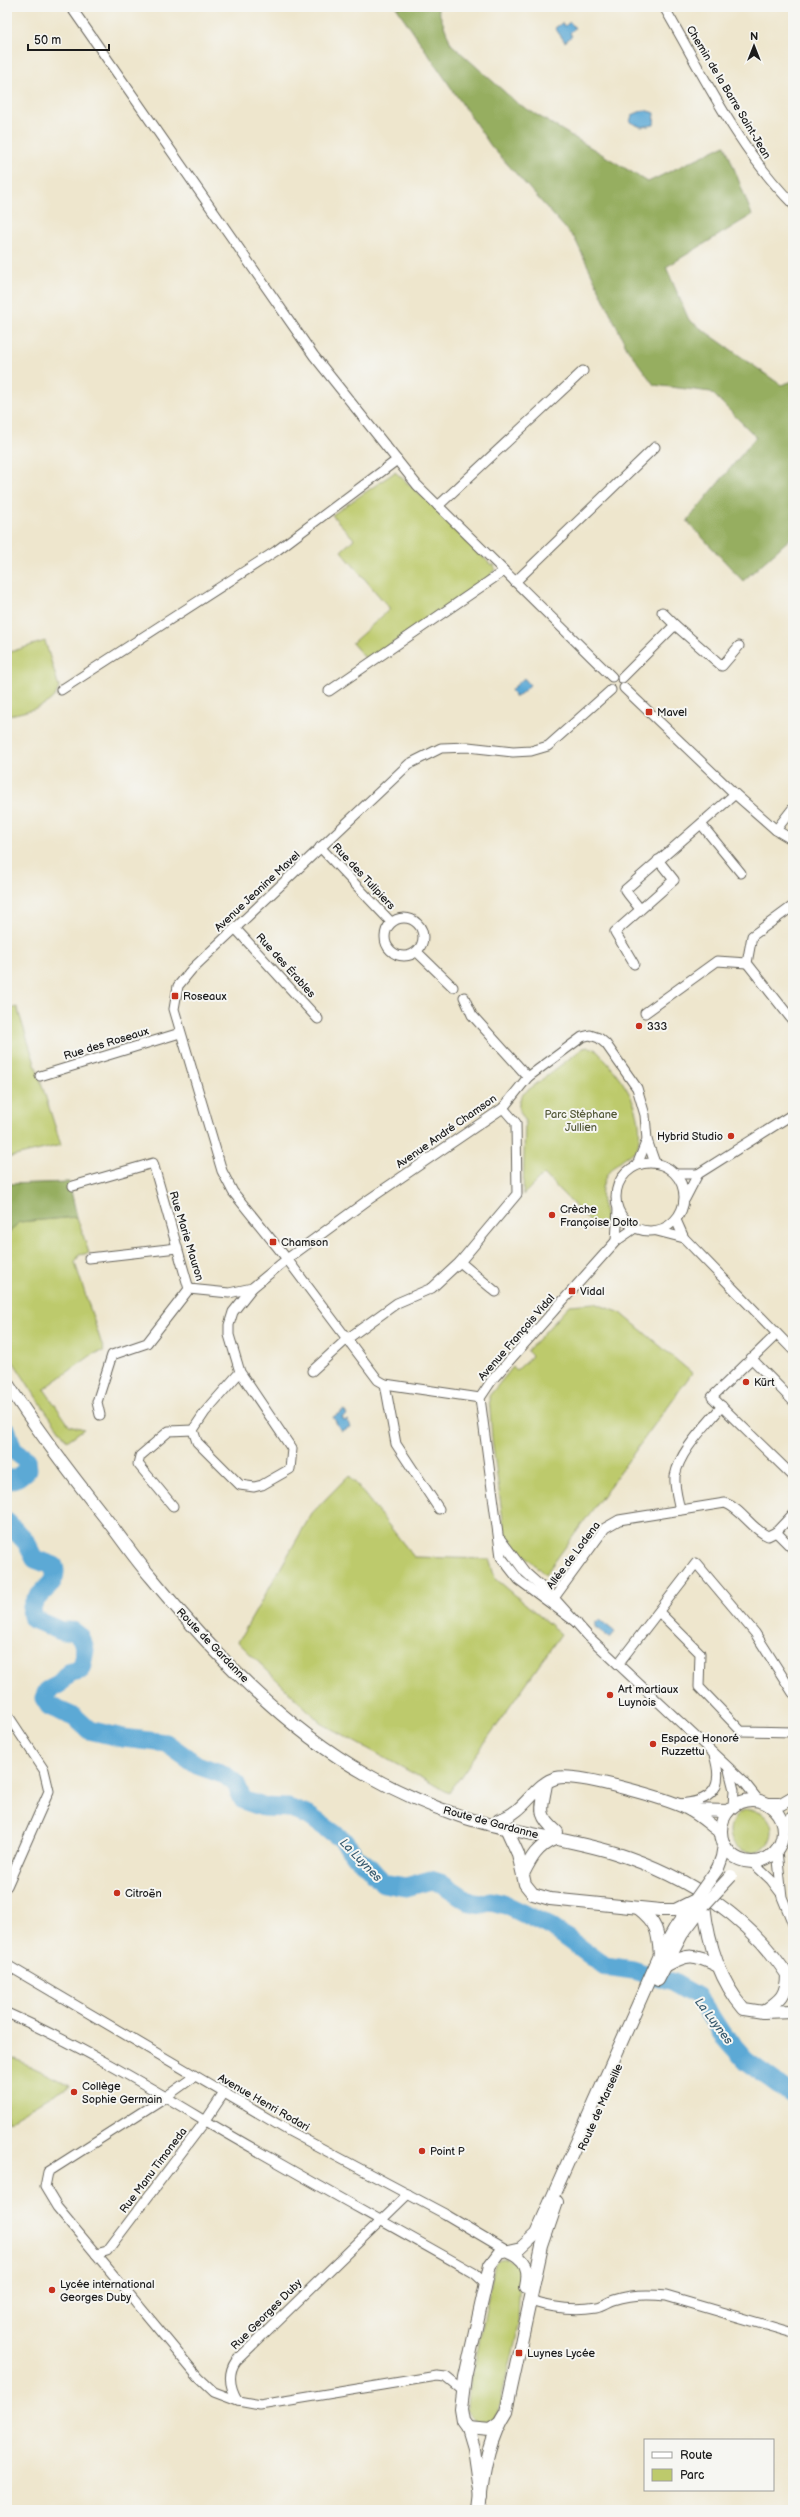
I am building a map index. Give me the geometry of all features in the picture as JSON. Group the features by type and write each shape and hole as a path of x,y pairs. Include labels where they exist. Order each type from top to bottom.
{"main road":[{"name":"Route de Gardanne","path":"7,1383 56,1454 109,1522 190,1616 270,1694 311,1730 366,1768 411,1792 502,1824 556,1835 613,1852 658,1868 686,1882 727,1909 758,1938 791,1976"},
{"path":"720,1832 690,1810 676,1804 603,1783 569,1777 556,1778 546,1784 502,1824 514,1842 525,1884 533,1894 550,1900 675,1910 700,1902 750,1862"},
{"path":"523,1874 533,1854 544,1843 556,1835 545,1822 542,1811 546,1784"},
{"path":"690,1810 730,1808 745,1801 781,1804 793,1797"},
{"path":"730,1808 724,1817 720,1832 724,1845 733,1856 750,1862 762,1861 777,1851 782,1839 783,1827 778,1814 764,1802"},
{"path":"783,1827 793,1817"},
{"path":"724,1845 718,1868 700,1902 718,1966 730,1993 744,2009 763,2012 793,2011"},
{"name":"Route de Marseille","path":"479,2510 498,2424 506,2412 542,2246 555,2208 675,1928 700,1902"},
{"path":"638,1908 652,1920 658,1934 660,1962 686,1956 698,1956 718,1966"},
{"path":"763,2012 781,1999 791,1976"},
{"name":"Route de Marseille","path":"481,2496 474,2448 468,2428 463,2421 461,2409 462,2390 484,2282 494,2257 499,2253 509,2252 526,2245 536,2234 646,1996"},
{"name":"Route de Marseille","path":"509,2252 519,2256 528,2270 523,2302 526,2321"},
{"path":"468,2428 490,2430 498,2424"}],"street":[{"path":"71,7 314,356 417,485 515,582 617,678 625,683 624,688 735,794 776,830 793,840"},
{"name":"Chemin de la Barre Saint-Jean","path":"664,7 740,138 772,183 793,204"},
{"path":"438,506 583,371"},
{"path":"515,582 655,447"},
{"path":"61,690 276,551 397,460"},
{"path":"329,691 504,571"},
{"path":"662,612 674,625 722,666 739,646"},
{"path":"624,688 617,692 611,690 608,684 617,678 674,625"},
{"name":"Avenue Jeanine Mavel","path":"288,1259 233,1192 222,1171 174,1010 178,986 192,969 409,764 441,748 468,747 513,752 531,751 548,746 611,690"},
{"path":"640,909 625,890 735,794"},
{"path":"776,830 793,808"},
{"path":"701,824 742,873"},
{"name":"Rue des Tulipiers","path":"320,847 390,921"},
{"path":"634,964 615,932 674,880 658,860"},
{"path":"747,963 752,936 793,906"},
{"name":"Rue des Tulipiers","path":"407,917 420,924 424,939 417,952 402,957 389,950 383,937 390,921 407,917"},
{"name":"Rue des Érables","path":"235,928 318,1019"},
{"path":"417,952 454,987"},
{"path":"645,1013 717,960 747,963 793,1021"},
{"path":"464,997 472,1015 528,1077"},
{"name":"Rue des Roseaux","path":"40,1076 180,1033"},
{"name":"Avenue André Chamson","path":"288,1259 503,1108 528,1077 582,1037 590,1035 599,1038 606,1044 636,1088 645,1115 647,1140"},
{"path":"312,1371 347,1339 397,1303 432,1288 460,1262 517,1194 516,1123 503,1108"},
{"path":"647,1140 637,1165 623,1176 617,1186 615,1198 622,1218 635,1228 645,1232 657,1231 667,1227 676,1220 682,1211 685,1200 698,1174 793,1114"},
{"path":"647,1140 655,1163"},
{"name":"Rue Marie Mauron","path":"73,1186 153,1163 189,1289 229,1293 252,1288 288,1259"},
{"path":"637,1165 655,1163 666,1167 676,1174 684,1191 685,1200"},
{"path":"676,1174 698,1174"},
{"path":"616,1240 618,1210"},
{"path":"676,1220 684,1238 793,1350"},
{"name":"Avenue François Vidal","path":"576,1623 537,1596 507,1567 501,1557 480,1398 492,1380 616,1240 635,1228"},
{"path":"657,1231 684,1238"},
{"path":"89,1258 177,1248"},
{"path":"288,1259 369,1371 385,1384 480,1398"},
{"path":"460,1262 496,1292"},
{"path":"193,1430 197,1442 240,1485 254,1487 262,1485 290,1469 292,1449 240,1372 229,1335 228,1325 234,1312 252,1288"},
{"path":"100,1415 97,1402 112,1356 147,1343 189,1289"},
{"path":"778,1334 750,1358 712,1396 793,1476"},
{"path":"750,1358 793,1401"},
{"path":"193,1430 205,1412 240,1372"},
{"path":"385,1384 396,1444 439,1509"},
{"path":"680,1510 675,1478 678,1465 690,1446 722,1406"},
{"path":"174,1506 165,1499 138,1464 140,1456 169,1431 193,1430"},
{"name":"Allée de Lodena","path":"554,1598 605,1528 619,1520 725,1503 732,1505 760,1533 768,1536 776,1532"},
{"path":"793,1514 776,1532 793,1549"},
{"name":"Avenue François Vidal","path":"499,1537 509,1553 525,1572 554,1598 576,1623 618,1664 764,1802"},
{"path":"618,1664 696,1563 755,1633 793,1693"},
{"path":"658,1612 700,1654 699,1687 741,1731 793,1732"},
{"path":"7,1714 44,1770 49,1791 7,1886"},
{"path":"676,1804 695,1803 707,1798 714,1789 718,1779 718,1770 713,1754"},
{"path":"728,1767 733,1779 730,1808"},
{"path":"777,1851 782,1897"},
{"path":"750,1862 771,1880 782,1897 793,1924"},
{"name":"Avenue Henri Rodari","path":"8,1969 289,2131 408,2194 509,2252"},
{"path":"7,2013 60,2036 167,2096 206,2120 474,2273 484,2282"},
{"path":"195,2076 167,2096 48,2172 45,2186 50,2197 198,2377 214,2392 238,2401 260,2405 426,2376 446,2377 462,2390"},
{"name":"Rue Manu Timoneda","path":"96,2254 107,2252 206,2120 224,2093"},
{"name":"Rue Georges Duby","path":"238,2401 230,2380 231,2368 236,2360 380,2219 408,2194"},
{"path":"530,2301 560,2309 581,2309 599,2307 629,2296 648,2294 666,2296 793,2333"}],"green space":[{"path":"396,7 437,7 451,44 517,103 648,182 725,145 752,215 666,267 689,320 781,385 793,381 793,536 743,581 687,521 756,437 711,392 654,385 627,348 575,239 491,146"},
{"path":"395,472 429,502 491,565 494,564 495,569 489,577 369,659 365,658 352,643 390,609 341,551 354,539 332,515"},
{"path":"45,641 59,687 56,694 51,700 38,708 7,716 7,653"},
{"path":"17,1007 61,1145 7,1158 7,1010"},
{"name":"Parc Stéphane Jullien","path":"589,1047 595,1049 623,1082 635,1107 639,1121 637,1150 622,1159 610,1170 606,1177 601,1193 605,1221 598,1230 544,1174 523,1195 525,1120 519,1107 519,1101 523,1094 583,1048"},
{"path":"69,1182 77,1217 19,1222 7,1235 7,1184"},
{"path":"77,1217 89,1253 79,1255 75,1263 104,1351 93,1354 44,1389 69,1425 84,1429 67,1441 7,1352 7,1235 18,1222"},
{"path":"594,1303 621,1313 692,1373 545,1575 505,1535 492,1439 489,1396 513,1367 517,1370 532,1356 527,1351 570,1305"},
{"path":"349,1475 414,1557 489,1559 495,1578 561,1634 449,1793 321,1723 238,1642 312,1513"},
{"path":"747,1810 755,1810 763,1813 769,1819 772,1831 769,1843 763,1849 755,1852 747,1852 739,1849 733,1843 730,1835 730,1827 733,1819 739,1813"},
{"path":"7,2055 70,2085 7,2122"},
{"path":"505,2258 517,2264 520,2269 518,2325 498,2412 491,2421 476,2423 467,2410 467,2402 495,2264 500,2259"}],"water":[{"path":"570,22 575,28 570,33 572,36 565,42 555,28 562,23 565,26"},
{"path":"644,110 655,113 654,125 641,127 630,122 632,115"},
{"path":"524,678 530,685 517,697 511,690"},
{"path":"344,1410 347,1415 342,1417 344,1421 347,1420 350,1427 341,1431 333,1417"},
{"path":"600,1620 615,1632 610,1638 595,1627 595,1622"}],"waterway":[{"name":"La Luynes","path":"7,1431 13,1450 27,1460 28,1469 18,1477 7,1481"},
{"name":"La Luynes","path":"7,1522 26,1542 35,1559 54,1566 55,1574 53,1581 33,1604 31,1611 33,1619 61,1631 73,1631 81,1637 85,1650 81,1670 70,1672 59,1684 47,1691 44,1698 49,1706 76,1718 89,1730 123,1738 166,1743 197,1765 225,1775 236,1784 243,1800 263,1807 288,1808 309,1816 342,1839 357,1858 368,1866 383,1883 406,1887 431,1880 443,1884 470,1902 482,1904 491,1901 506,1905 551,1927 605,1966 633,1970 672,1982 698,1997 722,2034 746,2061 793,2095"}],"place":[{"name":"Mavel","path":"649,712"},
{"name":"Roseaux","path":"175,996"},
{"name":"333","path":"639,1026"},
{"name":"Hybrid Studio","path":"731,1136"},
{"name":"Crèche Françoise Dolto","path":"552,1215"},
{"name":"Chamson","path":"273,1242"},
{"name":"Vidal","path":"572,1291"},
{"name":"Kürt","path":"746,1382"},
{"name":"Art martiaux Luynois","path":"610,1695"},
{"name":"Espace Honoré Ruzzettu","path":"653,1744"},
{"name":"Citroën","path":"117,1893"},
{"name":"Collège Sophie Germain","path":"74,2092"},
{"name":"Point P","path":"422,2151"},
{"name":"Lycée international Georges Duby","path":"52,2290"},
{"name":"Luynes Lycée","path":"519,2353"}]}
